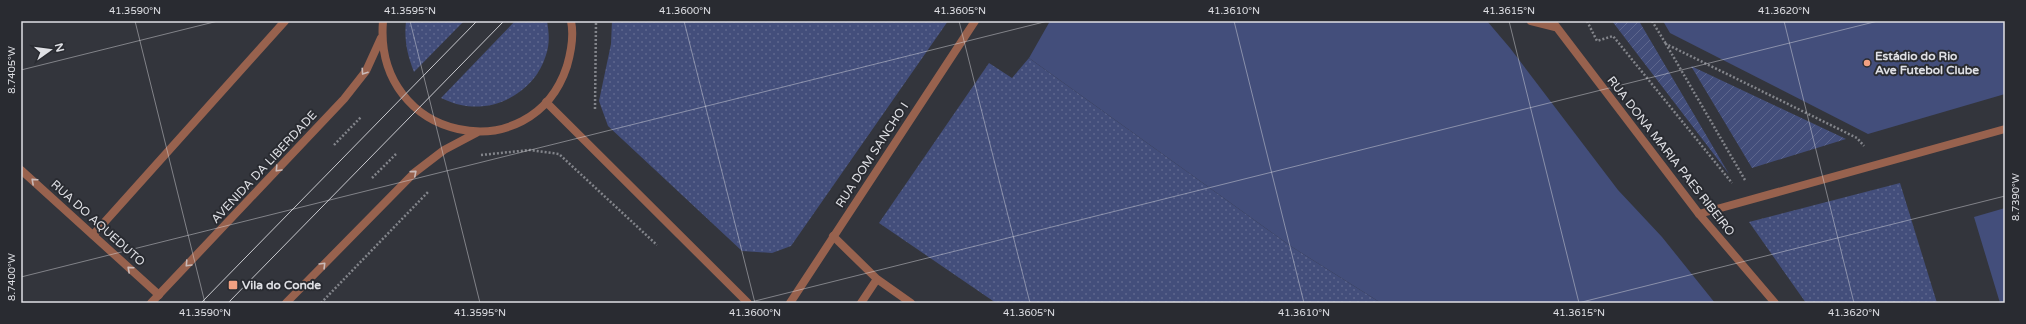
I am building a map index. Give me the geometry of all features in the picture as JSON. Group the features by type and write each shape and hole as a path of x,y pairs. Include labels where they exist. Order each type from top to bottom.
{"street":[{"path":"93,235 285,21"},
{"path":"383,21 382,38 388,69 403,96 409,103 435,122 457,130 479,132 503,128 526,118 546,102 562,80 571,53 571,21"},
{"name":"RUA DOM SANCHO I","path":"790,303 976,21"},
{"path":"1531,21 1554,24"},
{"name":"RUA DONA MARIA PAES RIBEIRO","path":"1554,24 1699,214 1776,303"},
{"name":"AVENIDA DA LIBERDADE","path":"151,303 344,99 366,71 382,38"},
{"path":"546,102 748,303"},
{"path":"1699,214 2005,129"},
{"path":"286,303 414,173 444,150 479,132"},
{"name":"RUA DO AQUEDUTO","path":"21,170 159,295"},
{"path":"833,236 877,279 911,303"},
{"path":"861,303 877,279"}],"path":[{"path":"595,109 596,21"},
{"path":"1587,21 1597,41 1613,36 1735,186"},
{"path":"1652,21 1747,183 1741,184"},
{"path":"1666,44 1857,138 1866,149 1859,151"},
{"path":"334,145 361,117"},
{"path":"478,155 530,150 559,154 662,250"},
{"path":"372,178 396,154"},
{"path":"321,303 431,189"}],"shaded area":[{"path":"406,21 464,21 414,72 407,47 405,34"},
{"path":"515,21 547,21 549,38 548,47 541,68 534,79 513,96 501,102 488,105 475,107 461,105 441,98"},
{"path":"612,21 948,21 791,246 772,253 742,251 608,126 599,101 611,44"},
{"path":"1050,21 1487,21 1510,48 1618,190 1662,237 1715,303 1381,303 1292,247 1029,58"},
{"path":"1612,21 1639,21 1729,174"},
{"name":"Estádio do Rio Ave Futebol Clube","path":"1663,21 2005,21 2005,94 1868,134 1670,33"},
{"path":"1029,58 1292,247 1381,303 996,303 879,223 989,63 1012,78"},
{"path":"1691,66 1846,139 1752,168"},
{"path":"1900,183 1937,303 1806,303 1749,222"},
{"path":"2005,208 2005,303 2000,303 1974,217"}],"tram line":[{"path":"201,303 477,21"},
{"path":"228,303 504,21"}],"place":[{"name":"Estádio do Rio Ave Futebol Clube","path":"1867,63"},
{"name":"Vila do Conde","path":"233,285"}]}
